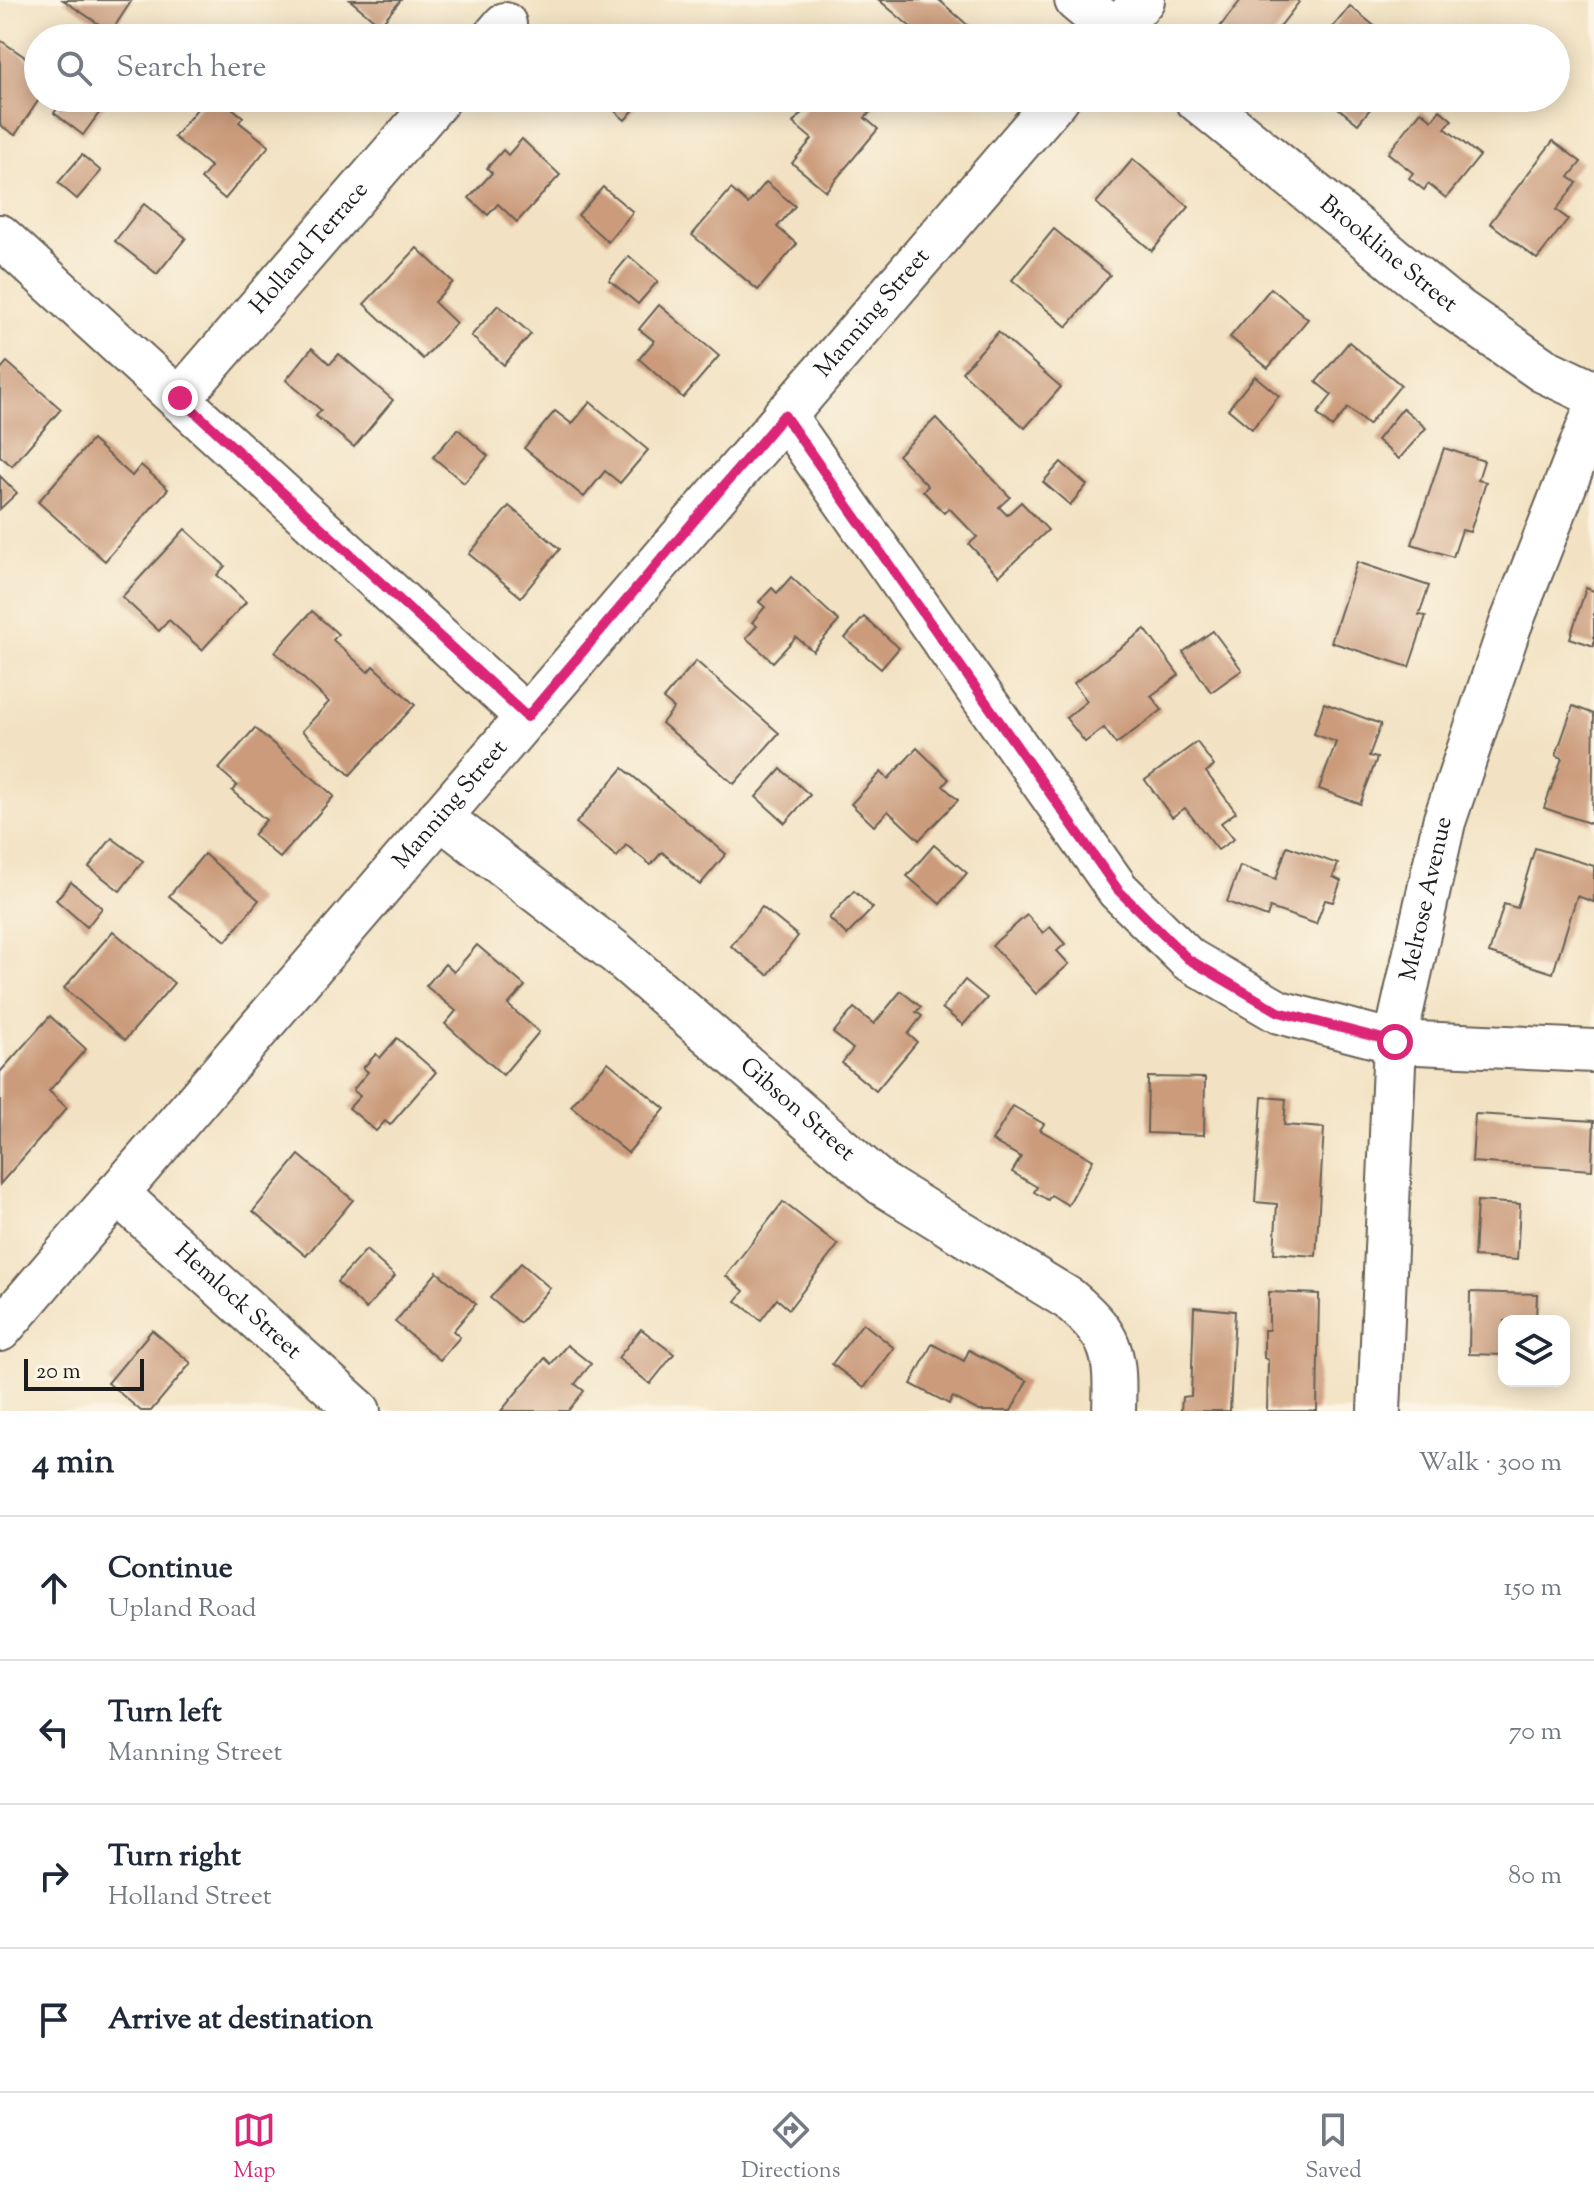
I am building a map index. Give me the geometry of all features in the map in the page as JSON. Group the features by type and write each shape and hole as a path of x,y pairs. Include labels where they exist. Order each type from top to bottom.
{"street":[{"path":"1077,0 1118,24"},
{"name":"Holland Terrace","path":"180,398 428,112"},
{"name":"Manning Street","path":"0,1330 1046,112"},
{"name":"Brookline Street","path":"1213,112 1447,303 1543,370 1594,394"},
{"path":"0,236 527,717"},
{"name":"Melrose Avenue","path":"1379,1411 1395,1042 1444,822 1510,626 1594,412"},
{"path":"784,415 1118,890 1188,959 1279,1012 1395,1042 1594,1051"},
{"name":"Gibson Street","path":"440,817 615,952 882,1184 1069,1299 1096,1322 1110,1342 1116,1365 1114,1411"},
{"name":"Hemlock Street","path":"117,1193 359,1411"}],"building":[{"path":"63,0 132,0 116,24 99,24"},
{"path":"350,0 401,0 379,24"},
{"path":"879,0 939,0 966,24 907,24"},
{"path":"1241,0 1299,2 1282,24 1222,24"},
{"path":"1350,6 1372,24 1335,24"},
{"path":"0,40 24,56 24,112 31,112 15,135 0,125"},
{"path":"55,112 100,112 83,135"},
{"path":"195,112 237,112 243,117 239,122 269,146 225,199 201,179 211,167 174,137"},
{"path":"616,112 632,112 625,120"},
{"path":"802,112 870,112 865,118 878,129 826,191 792,163 812,139 793,123"},
{"path":"1343,112 1368,112 1358,124"},
{"path":"1420,112 1432,120 1438,112 1442,112 1452,120 1445,128 1480,156 1446,198 1428,184 1424,190 1409,178 1413,173 1388,153"},
{"path":"522,139 560,175 517,222 498,204 488,215 469,198 492,173 487,168 503,150 508,155"},
{"path":"1553,141 1581,162 1569,177 1577,183 1556,210 1568,219 1537,259 1490,223"},
{"path":"82,155 101,171 77,199 58,183"},
{"path":"1133,159 1189,207 1152,251 1096,203"},
{"path":"766,182 795,206 777,227 797,244 758,290 692,235 731,189 748,204"},
{"path":"603,187 633,212 608,242 578,215"},
{"path":"144,204 186,238 157,274 115,241"},
{"path":"1054,229 1110,275 1067,327 1012,280"},
{"path":"417,248 453,282 434,302 456,323 423,359 364,304"},
{"path":"629,256 658,281 638,304 609,280"},
{"path":"1271,288 1308,319 1268,368 1230,337"},
{"path":"498,305 531,334 504,365 471,336"},
{"path":"659,305 719,356 683,398 639,359 654,341 639,329"},
{"path":"998,332 1061,387 1025,428 962,372"},
{"path":"1349,342 1401,385 1368,425 1348,408 1332,427 1317,414 1332,395 1316,382"},
{"path":"312,348 330,364 339,354 393,400 354,447 316,416 321,410 286,380"},
{"path":"7,362 61,409 12,466 0,456 0,370"},
{"path":"1255,376 1279,396 1252,429 1228,409"},
{"path":"590,402 648,450 620,483 605,471 584,497 524,448 555,411 572,424"},
{"path":"1403,408 1426,428 1399,459 1377,440"},
{"path":"936,418 1010,497 999,507 1007,515 1021,502 1048,530 999,576 969,544 977,537 949,508 944,513 923,491 928,486 898,455"},
{"path":"458,429 488,456 464,483 433,457"},
{"path":"92,440 132,476 141,465 168,489 105,561 38,502"},
{"path":"1444,448 1484,461 1478,480 1486,482 1470,532 1462,530 1453,557 1412,544"},
{"path":"1061,462 1087,485 1070,505 1043,482"},
{"path":"0,476 17,493 0,509"},
{"path":"509,506 560,549 521,597 469,554"},
{"path":"185,529 225,566 217,575 246,602 202,650 169,620 159,631 122,597"},
{"path":"1357,562 1429,586 1419,615 1426,616 1409,667 1331,642"},
{"path":"791,577 839,621 813,651 796,637 773,662 746,638 757,626 752,622 765,607 759,602 772,588 777,593"},
{"path":"1586,588 1594,591 1594,646 1570,638"},
{"path":"312,611 338,634 333,640 368,672 373,666 415,705 350,775 302,731 329,702 275,652"},
{"path":"864,617 899,648 881,669 845,638"},
{"path":"1145,629 1179,675 1151,696 1162,710 1116,744 1104,728 1085,742 1066,718 1087,701 1074,683"},
{"path":"1213,631 1242,670 1211,692 1183,652"},
{"path":"696,661 779,733 734,784 662,723 674,708 663,699"},
{"path":"1324,703 1381,724 1369,756 1377,758 1360,804 1319,789 1336,742 1314,734"},
{"path":"1573,706 1594,714 1592,824 1544,808 1562,758 1556,755"},
{"path":"255,728 334,796 280,858 253,835 266,820 232,791 237,785 219,769"},
{"path":"1197,742 1214,766 1206,772 1236,812 1221,823 1234,839 1218,850 1185,808 1172,817 1145,780"},
{"path":"917,748 949,779 943,786 958,800 919,840 888,811 874,826 851,804 881,772 888,779"},
{"path":"623,768 726,854 700,885 662,852 651,865 626,845 617,857 576,823"},
{"path":"781,769 810,795 785,823 756,797"},
{"path":"112,838 143,861 120,891 89,867"},
{"path":"934,845 967,873 940,904 907,876"},
{"path":"1287,846 1338,864 1333,877 1341,881 1333,902 1325,900 1316,924 1270,908 1267,917 1227,902 1240,866 1276,879"},
{"path":"1535,848 1594,866 1594,902 1577,896 1553,973 1489,953 1504,904 1517,908"},
{"path":"204,854 259,900 226,941 169,896"},
{"path":"71,882 102,908 87,927 56,900"},
{"path":"854,891 873,908 847,935 829,918"},
{"path":"762,907 798,936 768,975 731,946"},
{"path":"1027,915 1043,933 1050,927 1065,944 1057,951 1069,964 1036,994 992,945"},
{"path":"113,931 174,983 125,1040 64,988"},
{"path":"477,945 525,986 508,1005 539,1032 503,1075 445,1024 456,1011 426,986 445,964 454,972"},
{"path":"965,980 987,998 963,1025 942,1008"},
{"path":"901,991 921,1007 916,1012 922,1016 908,1034 917,1042 876,1091 842,1063 853,1049 833,1033 854,1008 874,1024"},
{"path":"50,1016 86,1049 49,1091 67,1108 0,1184 0,1072"},
{"path":"397,1038 436,1072 390,1125 385,1121 376,1131 349,1108 360,1096 353,1090 368,1072 363,1068 376,1054 380,1058"},
{"path":"608,1062 665,1109 628,1153 571,1106"},
{"path":"1148,1077 1205,1078 1204,1135 1147,1133"},
{"path":"1262,1097 1286,1099 1284,1125 1324,1128 1316,1256 1274,1253 1277,1204 1255,1202"},
{"path":"1013,1106 1044,1124 1040,1130 1093,1160 1068,1205 1051,1195 1048,1200 1034,1192 1037,1187 1012,1172 1021,1157 992,1141"},
{"path":"1475,1114 1594,1121 1592,1170 1472,1162"},
{"path":"299,1155 353,1200 306,1256 253,1211"},
{"path":"1477,1201 1520,1204 1517,1260 1474,1257"},
{"path":"783,1202 838,1245 789,1309 777,1299 761,1320 736,1301 744,1291 726,1276"},
{"path":"366,1250 395,1276 366,1309 337,1282"},
{"path":"521,1263 550,1288 520,1323 490,1298"},
{"path":"437,1272 476,1304 453,1331 460,1337 440,1360 395,1322"},
{"path":"1269,1292 1319,1294 1317,1411 1267,1411 1268,1360 1264,1358 1264,1330 1269,1330"},
{"path":"1470,1292 1537,1294 1536,1315 1498,1315 1498,1355 1469,1354"},
{"path":"1194,1307 1235,1311 1230,1411 1181,1411 1182,1397 1191,1396"},
{"path":"863,1323 894,1348 864,1388 832,1364"},
{"path":"641,1329 674,1354 650,1384 618,1358"},
{"path":"152,1330 191,1363 151,1411 141,1411 108,1383"},
{"path":"932,1344 964,1361 969,1350 1027,1381 1011,1411 979,1411 953,1397 949,1404 911,1384"},
{"path":"567,1345 591,1364 575,1384 584,1391 568,1411 501,1411 545,1358 551,1364"}],"route":[{"path":"180,398 527,717 784,415 1118,890 1188,959 1279,1012 1395,1042"}]}
